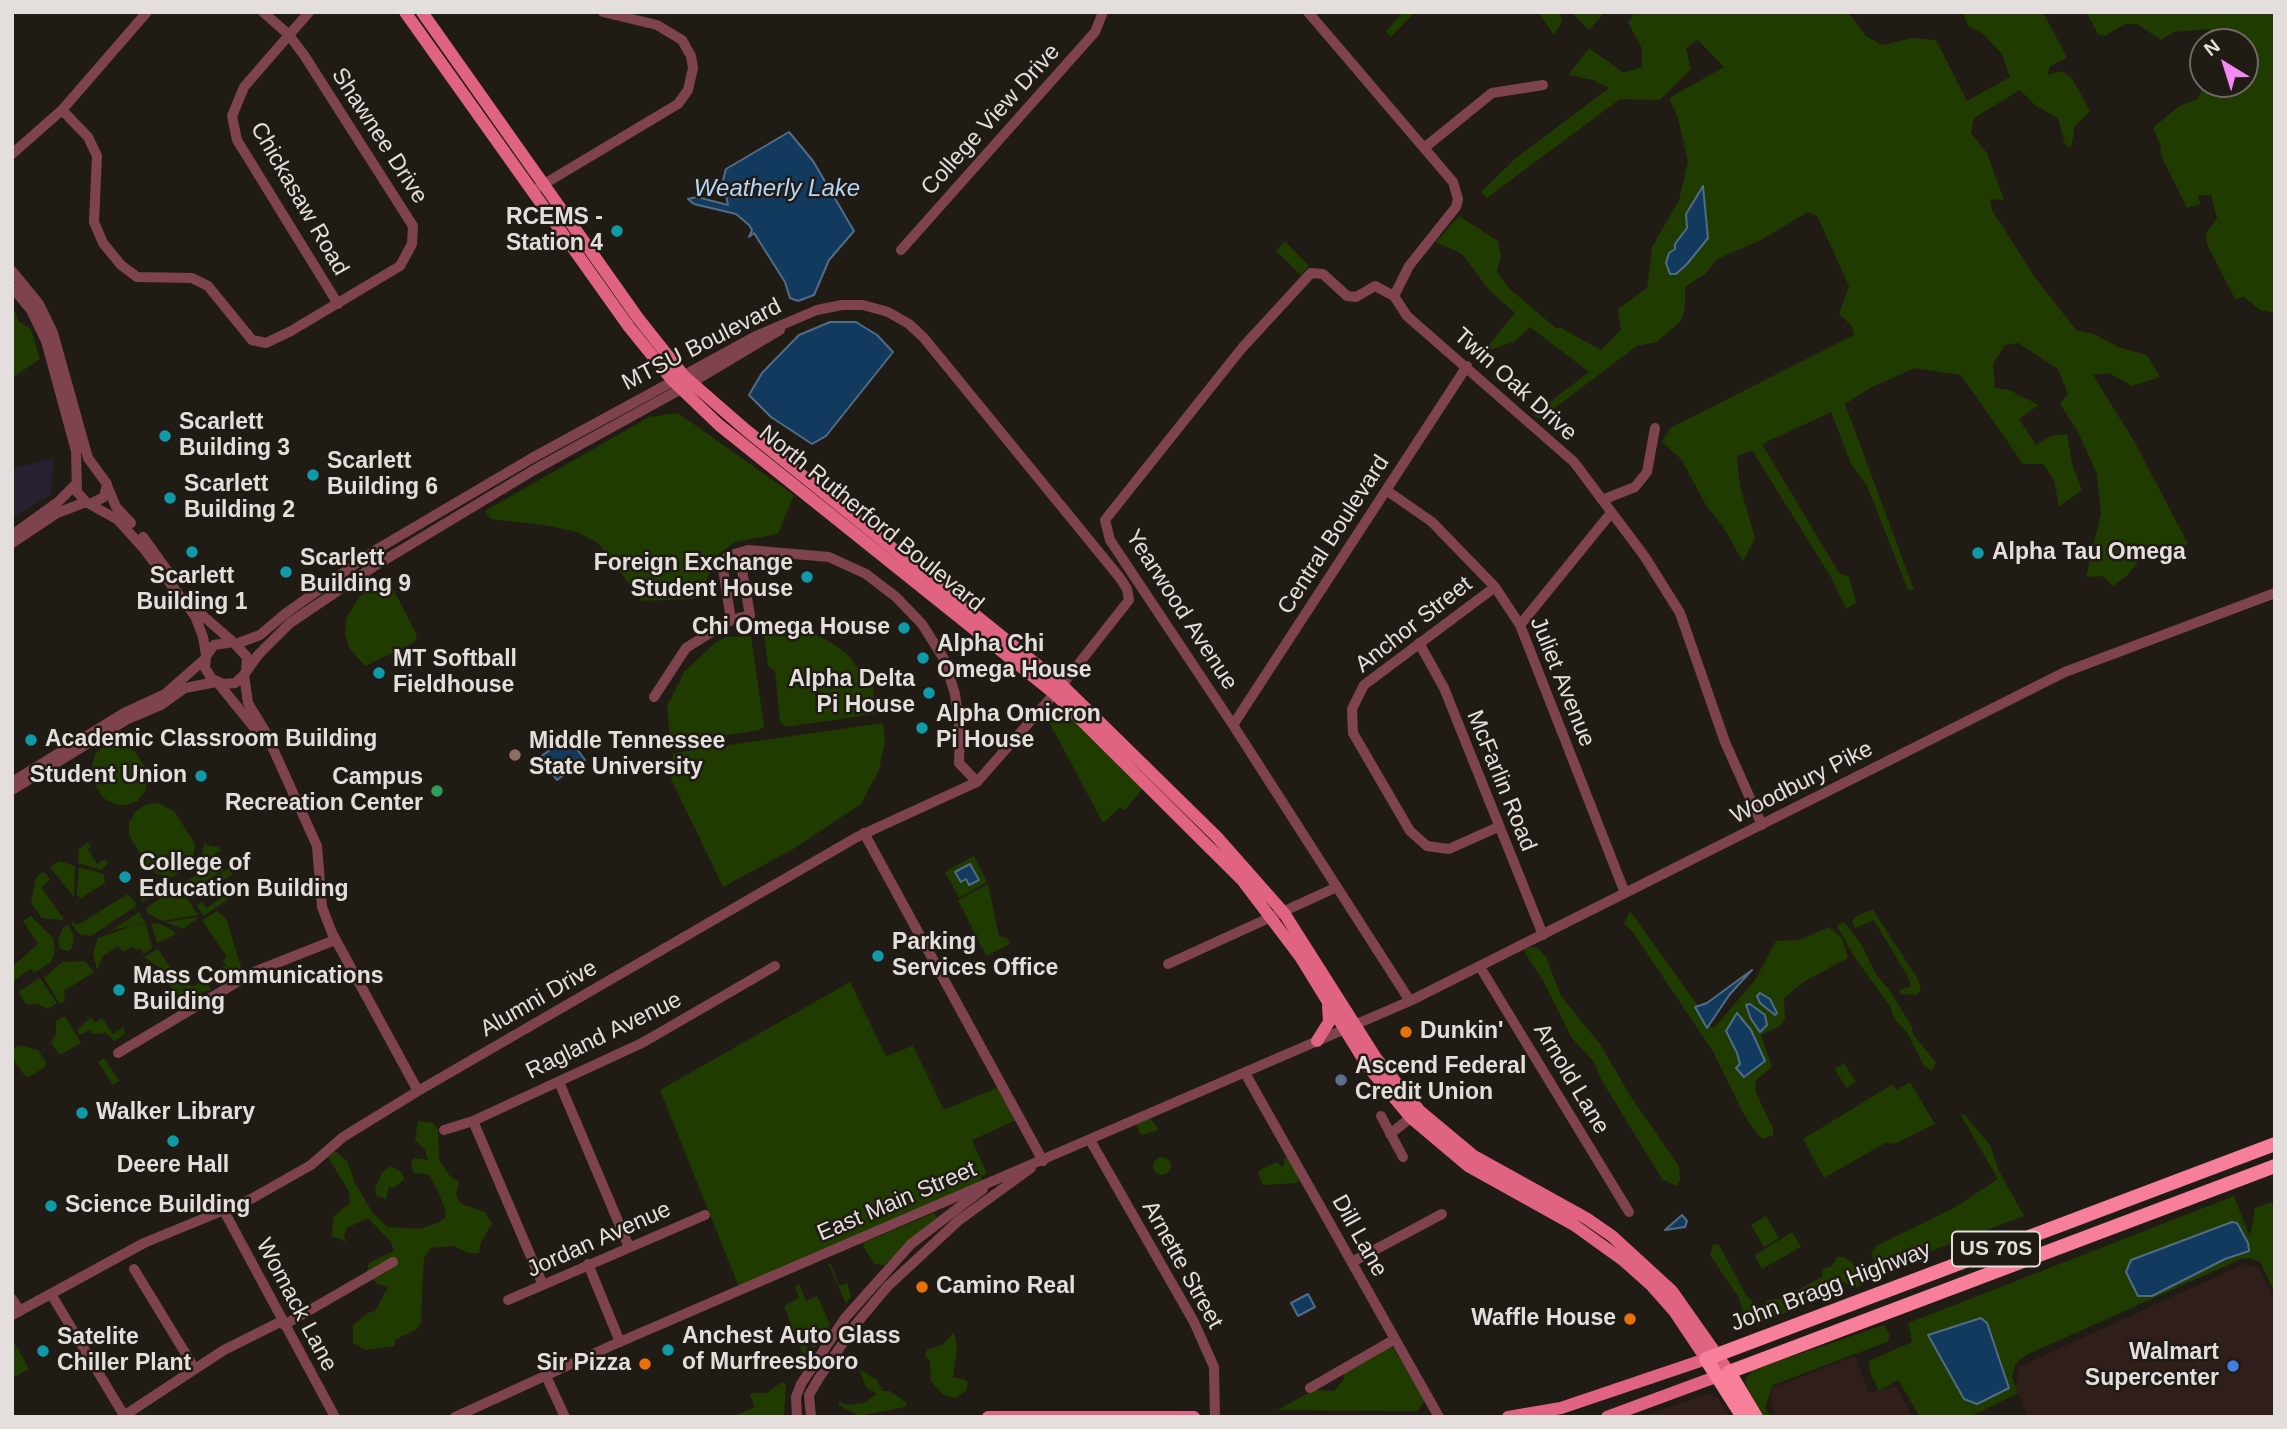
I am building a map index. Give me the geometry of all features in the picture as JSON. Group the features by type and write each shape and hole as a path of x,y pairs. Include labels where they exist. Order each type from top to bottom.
{"highway":[{"name":"John Bragg Highway","path":"1712,1357 2275,1144"},
{"name":"John Bragg Highway","path":"1723,1375 2275,1166"},
{"path":"2032,1235 2041,1254"},
{"path":"1878,1292 1887,1313"},
{"path":"1712,1357 1743,1417"},
{"path":"1723,1375 1756,1417"}],"main road":[{"name":"North Rutherford Boulevard","path":"422,12 545,183 682,382"},
{"name":"North Rutherford Boulevard","path":"410,14 629,327 719,425 1059,690 1278,916 1349,1026"},
{"name":"North Rutherford Boulevard","path":"1278,916 1328,1002 1349,1026"},
{"path":"1317,1041 1329,1023 1328,1002"},
{"path":"1349,1026 1376,1058 1437,1143 1468,1166 1574,1225 1624,1261 1666,1302 1712,1357"},
{"name":"US 70S","path":"1508,1417 1561,1408 1712,1357"},
{"name":"US 70S","path":"1607,1417 1723,1375"},
{"path":"988,1417 1194,1417"}],"street":[{"path":"12,153 62,110 147,12"},
{"name":"Shawnee Drive","path":"263,12 288,34 304,55 413,226 412,244 400,266 338,304"},
{"name":"Chickasaw Road","path":"309,12 244,87 232,116 237,140 338,304"},
{"path":"533,191 678,104 688,90 693,68 691,56 682,40 657,25 603,12"},
{"name":"College View Drive","path":"901,250 1095,32 1103,12"},
{"path":"1308,12 1453,182 1458,199 1455,207 1409,266 1394,296"},
{"path":"1424,148 1492,93 1544,85"},
{"path":"62,110 88,137 97,156 94,222 103,243 121,265 137,277 192,278 208,286 245,334 252,340 266,343 338,304"},
{"path":"12,271 38,304 53,333 88,458 102,476 116,507 151,548 196,611 235,643 247,657 246,697 317,846 322,907 335,940 418,1091"},
{"name":"Yearwood Avenue","path":"1394,296 1375,286 1356,296 1347,296 1323,274 1311,273 1242,348 1105,520 1110,540 1233,725 1410,1002"},
{"path":"12,287 30,310 46,341 76,451 77,492 88,503 118,520 144,549 195,616 203,636 208,674 275,755"},
{"name":"Twin Oak Drive","path":"1394,296 1407,316 1574,462 1645,557 1680,613 1725,742 1762,825"},
{"name":"MTSU Boulevard","path":"245,673 290,624 373,567 758,335 801,316 842,305 863,305 888,312 909,324 924,338 1127,589 1129,600 1122,611 1059,690"},
{"name":"Central Boulevard","path":"1233,725 1467,366"},
{"name":"MTSU Boulevard","path":"235,643 260,635 286,613 374,551 682,382"},
{"path":"1602,500 1635,487 1647,472 1655,428"},
{"path":"12,535 58,502 87,472 102,476"},
{"path":"12,543 68,508 104,497 107,488"},
{"name":"Juliet Avenue","path":"1386,490 1432,522 1495,587 1520,625 1625,893"},
{"path":"1520,625 1611,513"},
{"path":"654,697 687,648 731,620 750,615 743,552"},
{"path":"731,620 722,566 725,558 743,552 829,556 866,573 897,597 922,624 944,659 955,694 960,732 959,763 977,782"},
{"name":"Anchor Street","path":"1495,587 1364,685 1352,709 1353,733 1410,831 1427,846 1449,849 1498,827"},
{"name":"Woodbury Pike","path":"1349,1026 1410,1002 2065,672 2139,641 2275,593"},
{"path":"12,782 124,713 165,694 205,657 214,645 235,643"},
{"name":"McFarlin Road","path":"1419,643 1444,688 1543,935"},
{"path":"12,790 126,720 161,705 185,688 217,682 234,683 245,673"},
{"name":"Alumni Drive","path":"16,1313 144,1243 224,1211 311,1165 344,1137 418,1091 864,833 977,782 1059,690"},
{"path":"864,833 1043,1161"},
{"path":"1168,964 1337,887"},
{"path":"118,1052 254,972 335,940"},
{"name":"Ragland Avenue","path":"444,1130 473,1121 485,1112 559,1082 642,1043 775,966"},
{"name":"Arnold Lane","path":"1480,967 1629,1212"},
{"name":"East Main Street","path":"455,1417 620,1342 988,1185 1024,1167 1033,1166 1349,1026"},
{"name":"Dill Lane","path":"1245,1073 1439,1417"},
{"path":"559,1082 629,1247"},
{"path":"1390,1134 1415,1114"},
{"path":"1381,1116 1403,1157"},
{"path":"473,1121 543,1285"},
{"name":"Arnette Street","path":"1090,1140 1194,1322 1213,1367 1214,1417"},
{"path":"797,1417 796,1397 800,1384 845,1318 911,1244 1033,1166"},
{"path":"811,1417 810,1395 856,1324 896,1278 988,1185"},
{"path":"927,1210 963,1210"},
{"name":"Womack Lane","path":"224,1211 335,1417"},
{"path":"1352,1262 1442,1214"},
{"name":"Jordan Avenue","path":"508,1300 705,1215"},
{"path":"51,1294 124,1416 224,1350 283,1323 393,1262"},
{"path":"588,1264 620,1342"},
{"path":"134,1269 195,1369"},
{"path":"12,1299 16,1313"},
{"path":"1310,1388 1395,1339"},
{"path":"547,1376 565,1417"}],"shaded area":[{"path":"54,458 51,494 12,519 12,469"},
{"path":"2244,1264 2259,1268 2275,1303 2275,1417 2028,1417 2016,1386 2019,1367"},
{"path":"1855,1356 1869,1393 1897,1386 1912,1417 1775,1417 1770,1398 1774,1387"},
{"path":"1707,1394 1717,1397 1730,1417 1642,1417"}],"green space":[{"path":"1403,12 1415,12 1391,37 1386,31"},
{"path":"1538,12 1560,12 1562,21 1554,35"},
{"path":"1571,12 1605,12 1589,30"},
{"path":"1635,12 1848,12 1866,36 1882,45 1913,38 1936,40 1967,101 2010,77 2002,54 1982,33 1969,27 1962,12 2043,12 2067,58 2050,66 2048,75 2061,71 2072,78 2090,111 2075,126 2071,148 2065,144 2058,118 2036,106 2020,90 1974,118 1971,133 1987,153 2004,200 1990,199 1992,210 2034,276 2076,330 2094,334 2118,347 2147,355 2160,377 2132,386 2109,373 2093,375 2134,441 2188,544 2177,550 2160,546 2142,556 2128,575 2113,586 2102,576 2086,577 2101,513 2097,474 2078,432 2060,404 2068,394 2058,369 2018,343 2005,345 1993,364 1995,388 2009,390 2039,405 2019,419 2036,445 2051,436 2067,434 2072,464 2082,490 2059,507 2054,480 2043,464 2023,464 1961,375 1915,368 1872,387 1845,404 1914,590 1908,590 1867,486 1851,464 1831,412 1762,444 1839,573 1849,577 1856,603 1846,609 1832,579 1752,450 1737,456 1740,486 1755,538 1743,562 1724,528 1706,505 1681,459 1662,442 1670,428 1854,335 1851,325 1839,314 1849,286 1817,216 1808,212 1761,240 1717,259 1705,274 1685,287 1685,309 1680,322 1657,342 1637,346 1540,419 1533,415 1589,372 1530,327 1514,342 1483,352 1515,313 1489,290 1462,254 1436,242 1459,216 1498,241 1501,256 1497,273 1510,289 1556,328 1561,328 1601,350 1621,330 1618,309 1647,288 1652,247 1679,200 1688,162 1678,118 1669,98 1724,67 1698,40 1686,48 1691,69 1660,100 1620,99 1487,198 1481,192 1516,158 1609,88 1593,80 1568,75 1589,48 1624,73 1642,67 1642,49 1628,22"},
{"path":"2086,12 2275,12 2275,313 2260,310 2244,297 2235,299 2207,244 2206,234 2217,218 2211,195 2198,195 2200,204 2187,208 2160,153 2161,146 2153,128 2179,106 2198,98 2259,98 2259,28 2189,28 2189,31 2174,32 2161,40 2137,24 2125,24 2105,36 2098,34"},
{"path":"1285,241 1309,266 1301,275 1276,251"},
{"path":"12,305 19,322 31,329 40,359 12,378"},
{"path":"678,413 794,495 778,534 735,542 717,555 704,587 693,599 642,601 599,544 577,532 491,519 485,511 649,417"},
{"path":"392,587 417,635 415,642 365,666 350,649 345,635 346,619 359,597 369,590"},
{"path":"781,627 816,635 847,654 873,687 875,714 786,727 780,722 775,671 768,666 763,629"},
{"path":"751,636 764,726 760,730 671,744 667,707 684,672 716,642 726,637"},
{"path":"1059,711 1067,714 1143,788 1125,810 1120,807 1103,823 1048,720"},
{"path":"883,723 885,741 879,770 861,804 795,848 723,887 671,779 673,753"},
{"path":"115,743 135,751 148,772 146,790 137,801 127,805 117,805 103,798 90,776 95,754 103,747"},
{"path":"158,803 174,811 195,844 192,864 172,877 149,869 129,835 129,822 136,811 145,805"},
{"path":"88,842 91,846 88,849 97,864 105,859 108,863 101,870 78,863 79,849"},
{"path":"204,843 212,847 218,846 221,850 206,860 202,856"},
{"path":"974,856 987,882 959,898 945,872"},
{"path":"59,861 75,866 74,897 50,867"},
{"path":"218,861 224,870 194,889 197,896 192,900 182,884"},
{"path":"79,867 104,874 105,883 80,899 77,894"},
{"path":"229,868 233,874 202,893 199,888"},
{"path":"45,872 50,880 41,887 64,919 42,918 31,903 35,881 40,873"},
{"path":"148,879 161,884 162,890 143,902 138,896"},
{"path":"988,884 999,936 1007,938 1010,944 986,956 958,900"},
{"path":"179,886 198,915 162,921 147,913 146,908"},
{"path":"247,886 204,916 196,906 202,902 207,908 235,888 238,892"},
{"path":"128,894 136,903 135,907 91,936 79,934 72,925 73,920 75,924 81,923"},
{"path":"1873,910 1918,979 1921,990 1916,995 1900,994 1900,990 1911,986 1909,979 1874,920 1855,928 1852,921 1858,915"},
{"path":"217,911 226,918 241,967 238,973 217,984 211,975 226,965 223,961 227,957 202,920"},
{"path":"1630,911 1701,1010 1707,1025 1714,1028 1755,980 1776,941 1799,940 1829,927 1842,938 1848,958 1805,981 1784,998 1785,1018 1780,1026 1761,1035 1772,1067 1756,1080 1755,1091 1773,1128 1773,1135 1763,1139 1743,1113 1714,1053 1632,931 1624,924"},
{"path":"139,912 146,923 112,930"},
{"path":"31,916 53,938 55,952 51,962 34,973 31,969 15,980 14,985 12,967 38,944 23,921"},
{"path":"199,917 183,929 165,922"},
{"path":"157,923 176,934 157,943 151,924"},
{"path":"1845,923 1861,944 1876,975 1888,988 1912,1027 1913,1034 1936,1063 1932,1071 1924,1066 1907,1032 1895,1020 1890,1006 1855,958 1837,926"},
{"path":"146,924 152,948 143,954 140,948 136,950 133,946 123,952 118,946 103,956 97,970 93,953 98,938"},
{"path":"68,925 74,935 72,948 68,951 60,949 58,941 63,927"},
{"path":"1538,948 1546,957 1561,996 1600,1044 1631,1097 1679,1166 1680,1180 1676,1186 1662,1179 1602,1081 1594,1062 1571,1037 1524,949"},
{"path":"158,949 182,986 189,983 192,987 205,979 211,989 180,1001 157,966 144,957"},
{"path":"85,961 94,972 64,991 65,1001 60,1004 44,978 62,962"},
{"path":"40,978 57,1003 48,1009 37,1004 26,1004 18,992"},
{"path":"850,982 886,1056 913,1046 944,1110 999,1087 1016,1120 972,1140 987,1174 981,1176 983,1181 739,1287 660,1090"},
{"path":"65,1016 81,1043 60,1055 51,1043 56,1033 56,1021"},
{"path":"91,1017 95,1023 102,1018 113,1034 124,1027 125,1034 114,1041 106,1033 93,1034 90,1030 80,1035 77,1030"},
{"path":"18,1045 38,1050 46,1062 45,1067 29,1077 25,1076 12,1058 12,1049"},
{"path":"104,1058 119,1081 113,1085 98,1062"},
{"path":"1844,1063 1856,1082 1846,1088 1835,1069"},
{"path":"1910,1082 1935,1124 1894,1144 1885,1143 1824,1178 1803,1139 1893,1084 1896,1090"},
{"path":"1960,1114 1965,1115 1990,1145 1999,1171 2024,1216 1881,1270 1871,1255 1876,1246 1954,1208 1998,1179"},
{"path":"1150,1118 1159,1130 1141,1135 1136,1124"},
{"path":"418,1121 433,1123 438,1129 439,1159 449,1175 459,1182 456,1194 460,1203 486,1213 492,1224 481,1242 479,1253 468,1253 454,1246 430,1248 424,1258 421,1322 417,1329 395,1340 395,1346 366,1350 353,1343 353,1325 375,1311 388,1287 377,1284 367,1270 369,1263 394,1251 391,1242 368,1218 347,1228 344,1236 346,1242 332,1236 333,1217 350,1203 349,1192 328,1157 335,1151 347,1161 355,1183 372,1212 387,1227 420,1229 437,1223 445,1218 446,1212 438,1191 428,1174 413,1173 411,1161 415,1158 428,1160 425,1150 415,1140"},
{"path":"1162,1157 1168,1160 1171,1166 1168,1172 1162,1175 1156,1172 1153,1166 1156,1160"},
{"path":"1288,1158 1301,1178 1297,1183 1263,1185 1258,1173 1260,1170 1277,1162 1281,1167 1285,1164 1283,1159"},
{"path":"391,1166 400,1171 405,1179 395,1187 389,1187 386,1199 377,1196 375,1189 383,1171"},
{"path":"2234,1196 2250,1237 2255,1208 2271,1202 2275,1208 2275,1293 2260,1262 2250,1258 2241,1259 2026,1355 2015,1364 2012,1377 2018,1393 1969,1417 1920,1417 1898,1380 1879,1391 1870,1373 1869,1361 1912,1342 1908,1323"},
{"path":"934,1213 937,1217 884,1265 874,1264 863,1246 865,1242"},
{"path":"1766,1216 1779,1238 1764,1247 1751,1225"},
{"path":"1792,1232 1801,1247 1762,1269 1755,1255"},
{"path":"1713,1244 1719,1245 1746,1295 1759,1308 1764,1306 1767,1300 1781,1299 1822,1277 1823,1269 1832,1266 1837,1257 1844,1257 1852,1262 1863,1285 1854,1288 1842,1281 1824,1288 1794,1310 1754,1324 1744,1315 1739,1298 1710,1255"},
{"path":"828,1263 831,1264 839,1286 847,1283 851,1296 846,1304"},
{"path":"799,1284 806,1301 817,1296 830,1324 814,1349 803,1333 800,1334 810,1354 802,1353 784,1306 799,1298 795,1286"},
{"path":"1884,1325 1890,1335 1887,1342 1773,1385 1765,1408 1771,1417 1764,1417 1745,1381 1752,1370"},
{"path":"954,1332 957,1348 953,1377 966,1380 968,1384 966,1391 955,1398 942,1394 931,1381 930,1361 925,1355 927,1350 942,1345"},
{"path":"12,1338 29,1369 15,1377 12,1373"},
{"path":"1392,1346 1425,1400 1418,1411 1277,1410 1314,1390 1334,1391 1344,1379 1344,1372"},
{"path":"859,1369 876,1379 883,1391 890,1391 907,1403 905,1407 859,1416 839,1405 839,1401 847,1405 864,1403 877,1394 866,1387"},
{"path":"780,1383 786,1383 784,1417 732,1417 755,1407 750,1396 752,1393 766,1393"}],"water":[{"name":"Weatherly Lake","path":"789,132 813,161 854,231 829,260 814,295 798,301 790,298 785,282 754,233 749,237 752,230 749,225 736,214 694,204 688,199 697,197 728,205 723,180 726,169"},
{"path":"1703,186 1708,238 1687,264 1676,274 1670,274 1666,263 1669,253 1675,249 1675,244 1687,228 1686,214"},
{"path":"830,322 856,322 877,335 893,352 826,436 812,444 771,417 749,395 762,373 799,335"},
{"path":"568,737 585,760 557,780 540,757"},
{"path":"970,864 979,880 969,885 966,879 961,882 955,872"},
{"path":"1752,970 1730,994 1707,1028 1695,1007 1707,1003"},
{"path":"1760,993 1770,999 1777,1013 1775,1015 1760,1003 1757,996"},
{"path":"1750,1004 1765,1015 1767,1025 1760,1032 1746,1005"},
{"path":"1737,1013 1751,1030 1765,1061 1744,1077 1736,1068 1740,1064 1726,1031"},
{"path":"1682,1215 1687,1221 1685,1227 1665,1230"},
{"path":"2232,1222 2237,1223 2248,1243 2249,1251 2225,1259 2152,1296 2138,1296 2126,1272 2131,1260"},
{"path":"1308,1294 1315,1307 1298,1316 1291,1303"},
{"path":"1981,1318 1987,1323 2009,1388 1977,1404 1964,1399 1928,1335"}],"place":[{"name":"RCEMS - Station 4","path":"617,231"},
{"name":"Scarlett Building 3","path":"165,436"},
{"name":"Scarlett Building 6","path":"313,475"},
{"name":"Scarlett Building 2","path":"170,498"},
{"name":"Scarlett Building 1","path":"192,552"},
{"name":"Alpha Tau Omega","path":"1978,553"},
{"name":"Scarlett Building 9","path":"286,572"},
{"name":"Foreign Exchange Student House","path":"807,577"},
{"name":"Chi Omega House","path":"904,628"},
{"name":"Alpha Chi Omega House","path":"923,658"},
{"name":"MT Softball Fieldhouse","path":"379,673"},
{"name":"Alpha Delta Pi House","path":"929,693"},
{"name":"Alpha Omicron Pi House","path":"922,728"},
{"name":"Academic Classroom Building","path":"31,740"},
{"name":"Middle Tennessee State University","path":"515,755"},
{"name":"Student Union","path":"201,776"},
{"name":"Campus Recreation Center","path":"437,791"},
{"name":"College of Education Building","path":"125,877"},
{"name":"Parking Services Office","path":"878,956"},
{"name":"Mass Communications Building","path":"119,990"},
{"name":"Dunkin'","path":"1406,1032"},
{"name":"Ascend Federal Credit Union","path":"1341,1080"},
{"name":"Walker Library","path":"82,1113"},
{"name":"Deere Hall","path":"173,1141"},
{"name":"Science Building","path":"51,1206"},
{"name":"Camino Real","path":"922,1287"},
{"name":"Waffle House","path":"1630,1319"},
{"name":"Anchest Auto Glass of Murfreesboro","path":"668,1350"},
{"name":"Satelite Chiller Plant","path":"43,1351"},
{"name":"Sir Pizza","path":"645,1364"},
{"name":"Walmart Supercenter","path":"2233,1366"}]}
